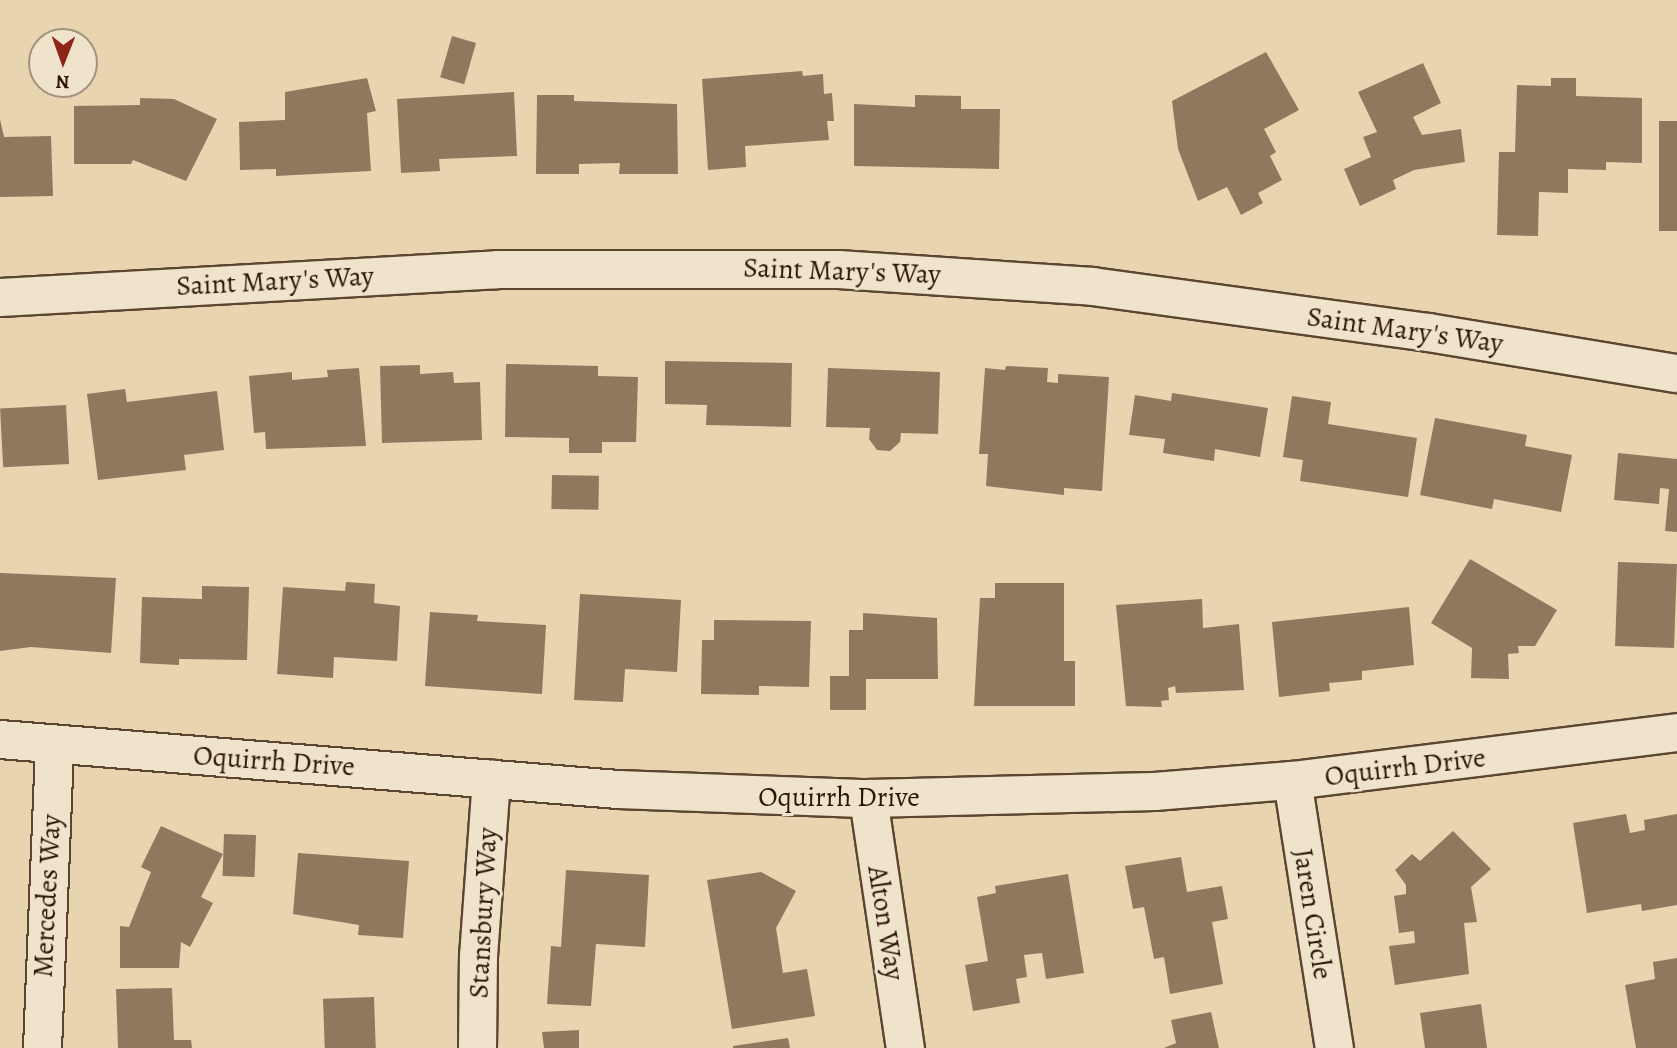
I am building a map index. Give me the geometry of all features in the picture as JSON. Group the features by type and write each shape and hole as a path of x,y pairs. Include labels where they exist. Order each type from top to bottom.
{"street":[{"name":"Saint Mary's Way","path":"0,297 496,269 851,270 1092,286 1428,332 1677,373"},
{"name":"Oquirrh Drive","path":"0,739 715,794 867,798 1154,791 1292,780 1677,732"},
{"name":"Mercedes Way","path":"42,1048 54,744"},
{"name":"Stansbury Way","path":"477,1048 478,956 491,778"},
{"name":"Jaren Circle","path":"1292,780 1334,1048"},
{"name":"Alton Way","path":"867,798 905,1048"}],"building":[{"path":"452,36 476,43 464,84 440,77"},
{"path":"1266,52 1299,110 1264,129 1276,152 1270,156 1282,180 1258,193 1263,203 1241,215 1227,187 1198,201 1178,149 1172,101"},
{"path":"1423,63 1441,103 1413,117 1422,135 1461,129 1465,162 1414,170 1393,180 1396,189 1360,206 1344,169 1371,157 1363,137 1377,132 1358,92"},
{"path":"802,71 803,76 823,74 824,94 832,93 834,121 827,121 829,140 745,146 746,167 708,170 702,79"},
{"path":"367,78 376,111 367,113 371,171 276,176 276,169 240,170 239,122 285,120 285,92"},
{"path":"1551,78 1576,78 1576,96 1642,98 1642,163 1606,162 1606,170 1568,169 1568,193 1539,192 1538,236 1497,235 1499,152 1515,152 1517,85 1551,86"},
{"path":"514,92 517,156 439,159 440,171 401,173 397,99"},
{"path":"537,95 574,95 574,101 677,104 678,174 619,174 620,163 579,164 579,174 536,174"},
{"path":"915,95 961,96 961,109 1000,109 999,169 854,166 854,104 915,107"},
{"path":"140,98 174,99 217,119 186,181 133,160 131,164 74,164 74,106 140,105"},
{"path":"0,119 4,137 51,136 53,196 0,197"},
{"path":"1659,121 1677,121 1677,231 1659,231"},
{"path":"665,361 792,363 791,427 706,425 707,405 665,404"},
{"path":"506,364 598,366 598,376 638,377 636,442 602,442 602,453 569,453 569,438 505,437"},
{"path":"420,365 420,374 453,372 454,383 480,382 482,440 382,443 380,366"},
{"path":"1006,366 1048,368 1047,382 1058,383 1058,374 1109,377 1102,491 1064,488 1064,495 986,486 988,454 979,454 985,368 1005,370"},
{"path":"359,368 366,446 266,449 265,432 254,433 249,376 292,372 292,380 328,377 327,370"},
{"path":"828,368 940,372 938,434 901,433 900,442 890,451 877,450 869,439 870,428 826,427"},
{"path":"125,389 127,402 217,391 224,450 184,455 186,470 98,480 87,394"},
{"path":"1172,393 1268,408 1260,457 1215,449 1214,461 1163,453 1165,439 1129,435 1135,395 1171,401"},
{"path":"1292,396 1331,402 1328,424 1417,438 1408,497 1300,481 1303,460 1283,457"},
{"path":"66,405 69,464 3,467 0,408"},
{"path":"1435,418 1527,435 1525,446 1572,455 1561,512 1494,499 1492,509 1420,495"},
{"path":"1618,453 1677,459 1677,532 1665,531 1669,489 1660,488 1659,504 1614,500"},
{"path":"552,475 599,476 598,510 551,509"},
{"path":"1470,559 1557,610 1535,646 1518,646 1519,653 1508,654 1509,679 1471,678 1472,648 1431,623"},
{"path":"1618,562 1677,564 1674,648 1615,646"},
{"path":"0,573 116,578 111,653 31,647 0,651"},
{"path":"346,582 375,584 374,603 400,606 397,661 334,657 333,678 277,674 283,587 345,591"},
{"path":"995,583 1064,583 1064,661 1075,661 1075,706 974,706 980,598 995,598"},
{"path":"202,586 249,587 247,660 179,659 179,665 140,663 142,597 202,599"},
{"path":"580,594 681,600 677,672 625,669 623,702 574,700"},
{"path":"1202,599 1203,628 1239,624 1244,690 1176,693 1175,686 1168,688 1169,700 1161,701 1162,707 1126,706 1116,605"},
{"path":"1409,607 1414,665 1362,671 1362,680 1329,683 1330,691 1279,697 1272,622"},
{"path":"430,612 478,615 477,621 546,625 542,694 425,686"},
{"path":"863,613 937,618 938,679 866,679 866,710 830,710 830,676 849,676 849,630 863,630"},
{"path":"714,620 811,621 809,687 759,686 759,695 701,694 702,640 714,640"},
{"path":"1626,814 1630,833 1645,830 1644,820 1677,814 1677,905 1642,911 1641,904 1587,913 1573,823"},
{"path":"161,826 223,854 201,897 213,903 190,947 181,942 179,968 120,968 120,926 129,927 151,872 141,867"},
{"path":"1453,831 1491,869 1471,887 1477,922 1464,923 1469,974 1395,985 1389,946 1415,943 1414,931 1399,933 1394,896 1406,894 1406,885 1395,870 1412,854 1420,861"},
{"path":"224,834 256,835 255,877 223,876"},
{"path":"298,853 409,861 403,938 358,935 359,925 293,914"},
{"path":"1181,857 1187,892 1222,886 1228,919 1212,922 1223,984 1170,994 1164,957 1154,959 1144,907 1133,909 1125,866"},
{"path":"566,870 649,875 645,947 596,944 591,1006 547,1004 551,946 561,947"},
{"path":"761,872 796,891 776,928 783,973 807,969 815,1016 732,1029 707,880"},
{"path":"1068,874 1084,973 1046,979 1042,953 1024,955 1027,977 1016,979 1020,1003 973,1011 965,965 988,961 977,897 996,893 995,886"},
{"path":"1677,958 1677,1048 1636,1048 1625,985 1655,979 1653,962"},
{"path":"172,988 174,1040 191,1040 192,1048 118,1048 116,989"},
{"path":"374,997 376,1048 325,1048 323,999"},
{"path":"1481,1004 1487,1048 1425,1048 1420,1013"},
{"path":"1211,1012 1219,1048 1164,1048 1176,1043 1171,1020"},
{"path":"579,1030 579,1048 544,1048 542,1032"},
{"path":"788,1038 790,1048 733,1048 733,1046"}]}
